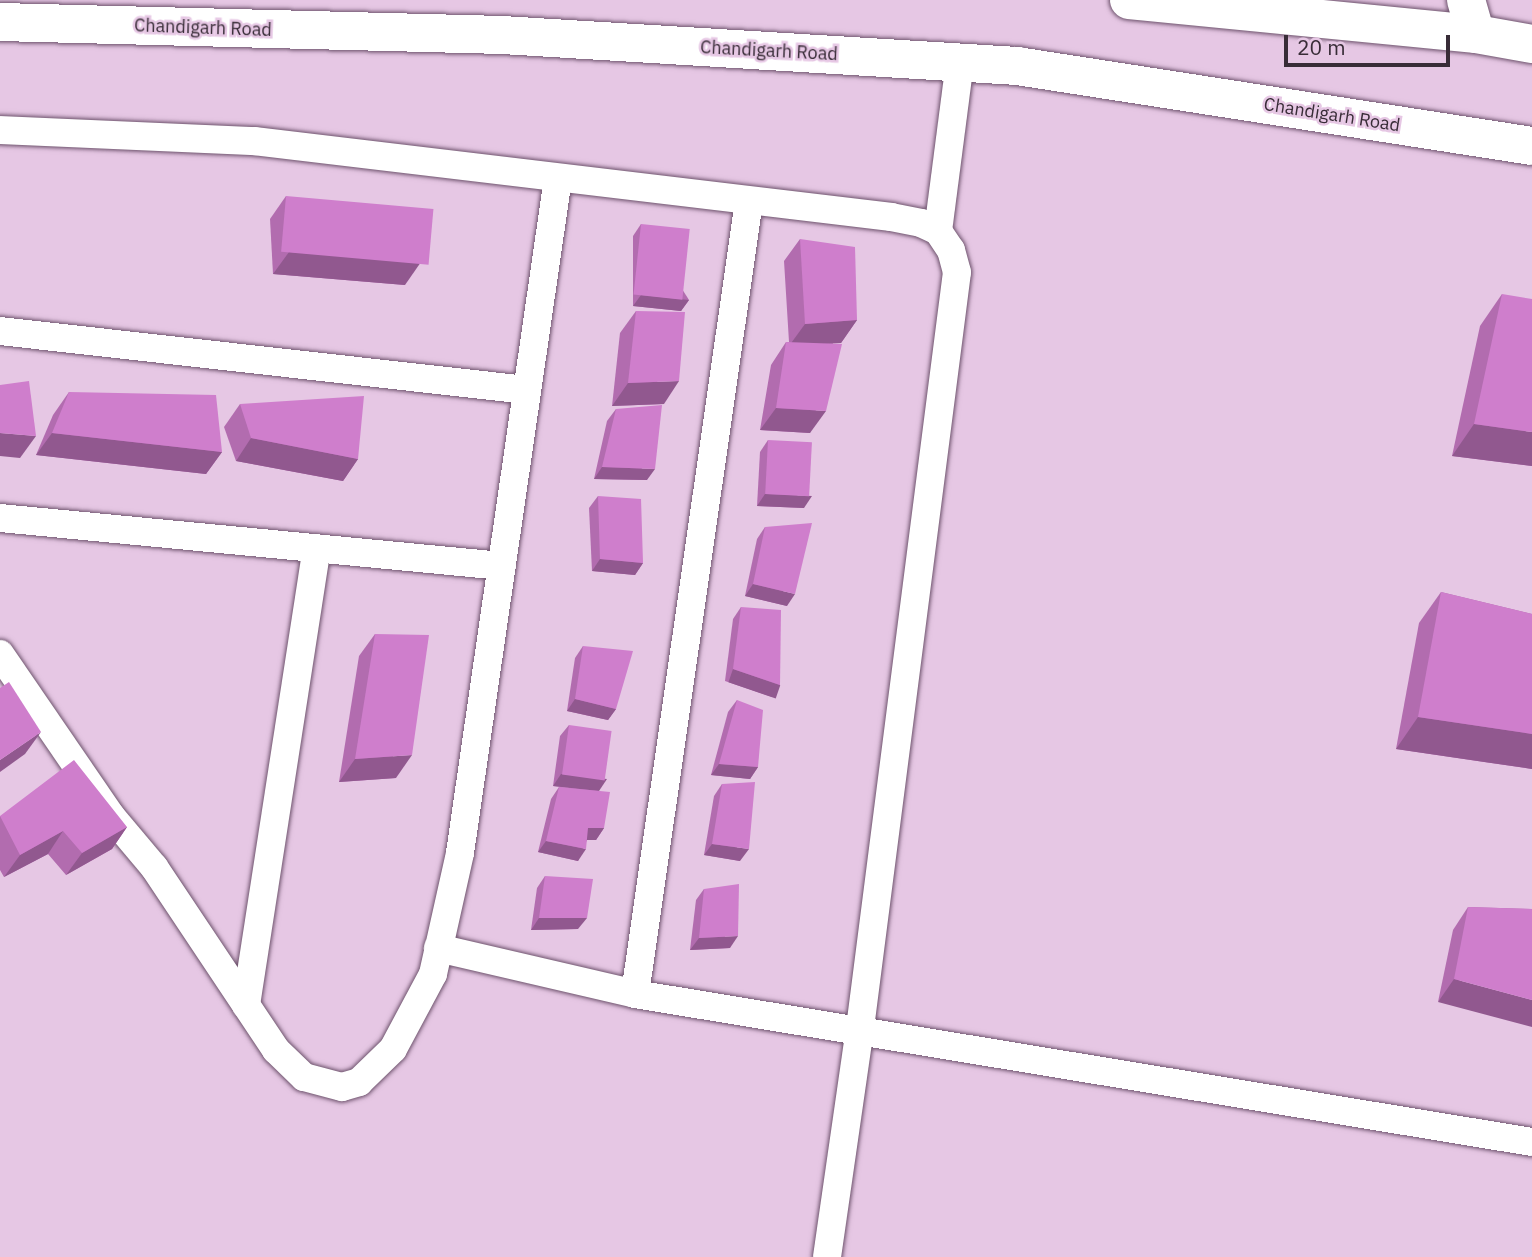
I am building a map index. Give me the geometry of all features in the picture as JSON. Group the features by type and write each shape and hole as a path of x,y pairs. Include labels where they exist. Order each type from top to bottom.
{"main road":[{"path":"1129,0 1471,17 1532,44"},
{"name":"Chandigarh Road","path":"0,22 502,35 960,62 1030,68 1532,146"}],"lane":[{"path":"938,231 960,62"},
{"path":"0,130 254,141 891,217 921,223 938,231 951,250 957,272 860,1028 827,1257"},
{"path":"0,654 111,816 154,867 276,1050 304,1077 342,1087 359,1082 393,1049 433,974 460,853 558,178"},
{"path":"635,994 749,201"},
{"path":"0,331 527,390"},
{"path":"0,518 502,566"},
{"path":"246,1004 317,548"},
{"path":"438,948 635,994 860,1028 1532,1142"}],"building":[{"path":"286,196 433,209 429,265 281,252"},
{"path":"641,224 690,229 682,300 634,295"},
{"path":"800,239 855,247 857,320 805,324"},
{"path":"1502,294 1532,299 1532,432 1474,424"},
{"path":"636,311 685,312 679,381 628,383"},
{"path":"786,342 842,344 826,411 776,408"},
{"path":"29,381 36,436 0,433 0,385"},
{"path":"69,392 216,395 222,452 52,433"},
{"path":"364,396 358,459 251,438 240,404"},
{"path":"662,405 655,469 602,467 616,409"},
{"path":"768,440 812,442 809,496 765,494"},
{"path":"598,496 641,499 643,563 600,559"},
{"path":"812,523 795,594 753,584 765,527"},
{"path":"1441,592 1532,614 1532,734 1418,717"},
{"path":"741,607 781,610 780,685 733,669"},
{"path":"375,634 429,635 412,755 355,759"},
{"path":"583,646 633,651 616,709 575,699"},
{"path":"9,682 41,732 0,760 0,688"},
{"path":"737,700 763,710 758,767 719,764"},
{"path":"569,725 612,731 605,780 562,775"},
{"path":"74,760 127,827 82,853 63,831 20,855 0,816"},
{"path":"755,782 749,849 712,844 722,784"},
{"path":"559,787 610,792 604,828 588,828 586,849 546,841"},
{"path":"545,876 593,879 587,918 539,918"},
{"path":"739,884 738,936 699,938 704,889"},
{"path":"1468,907 1532,909 1532,1000 1454,979"}]}
